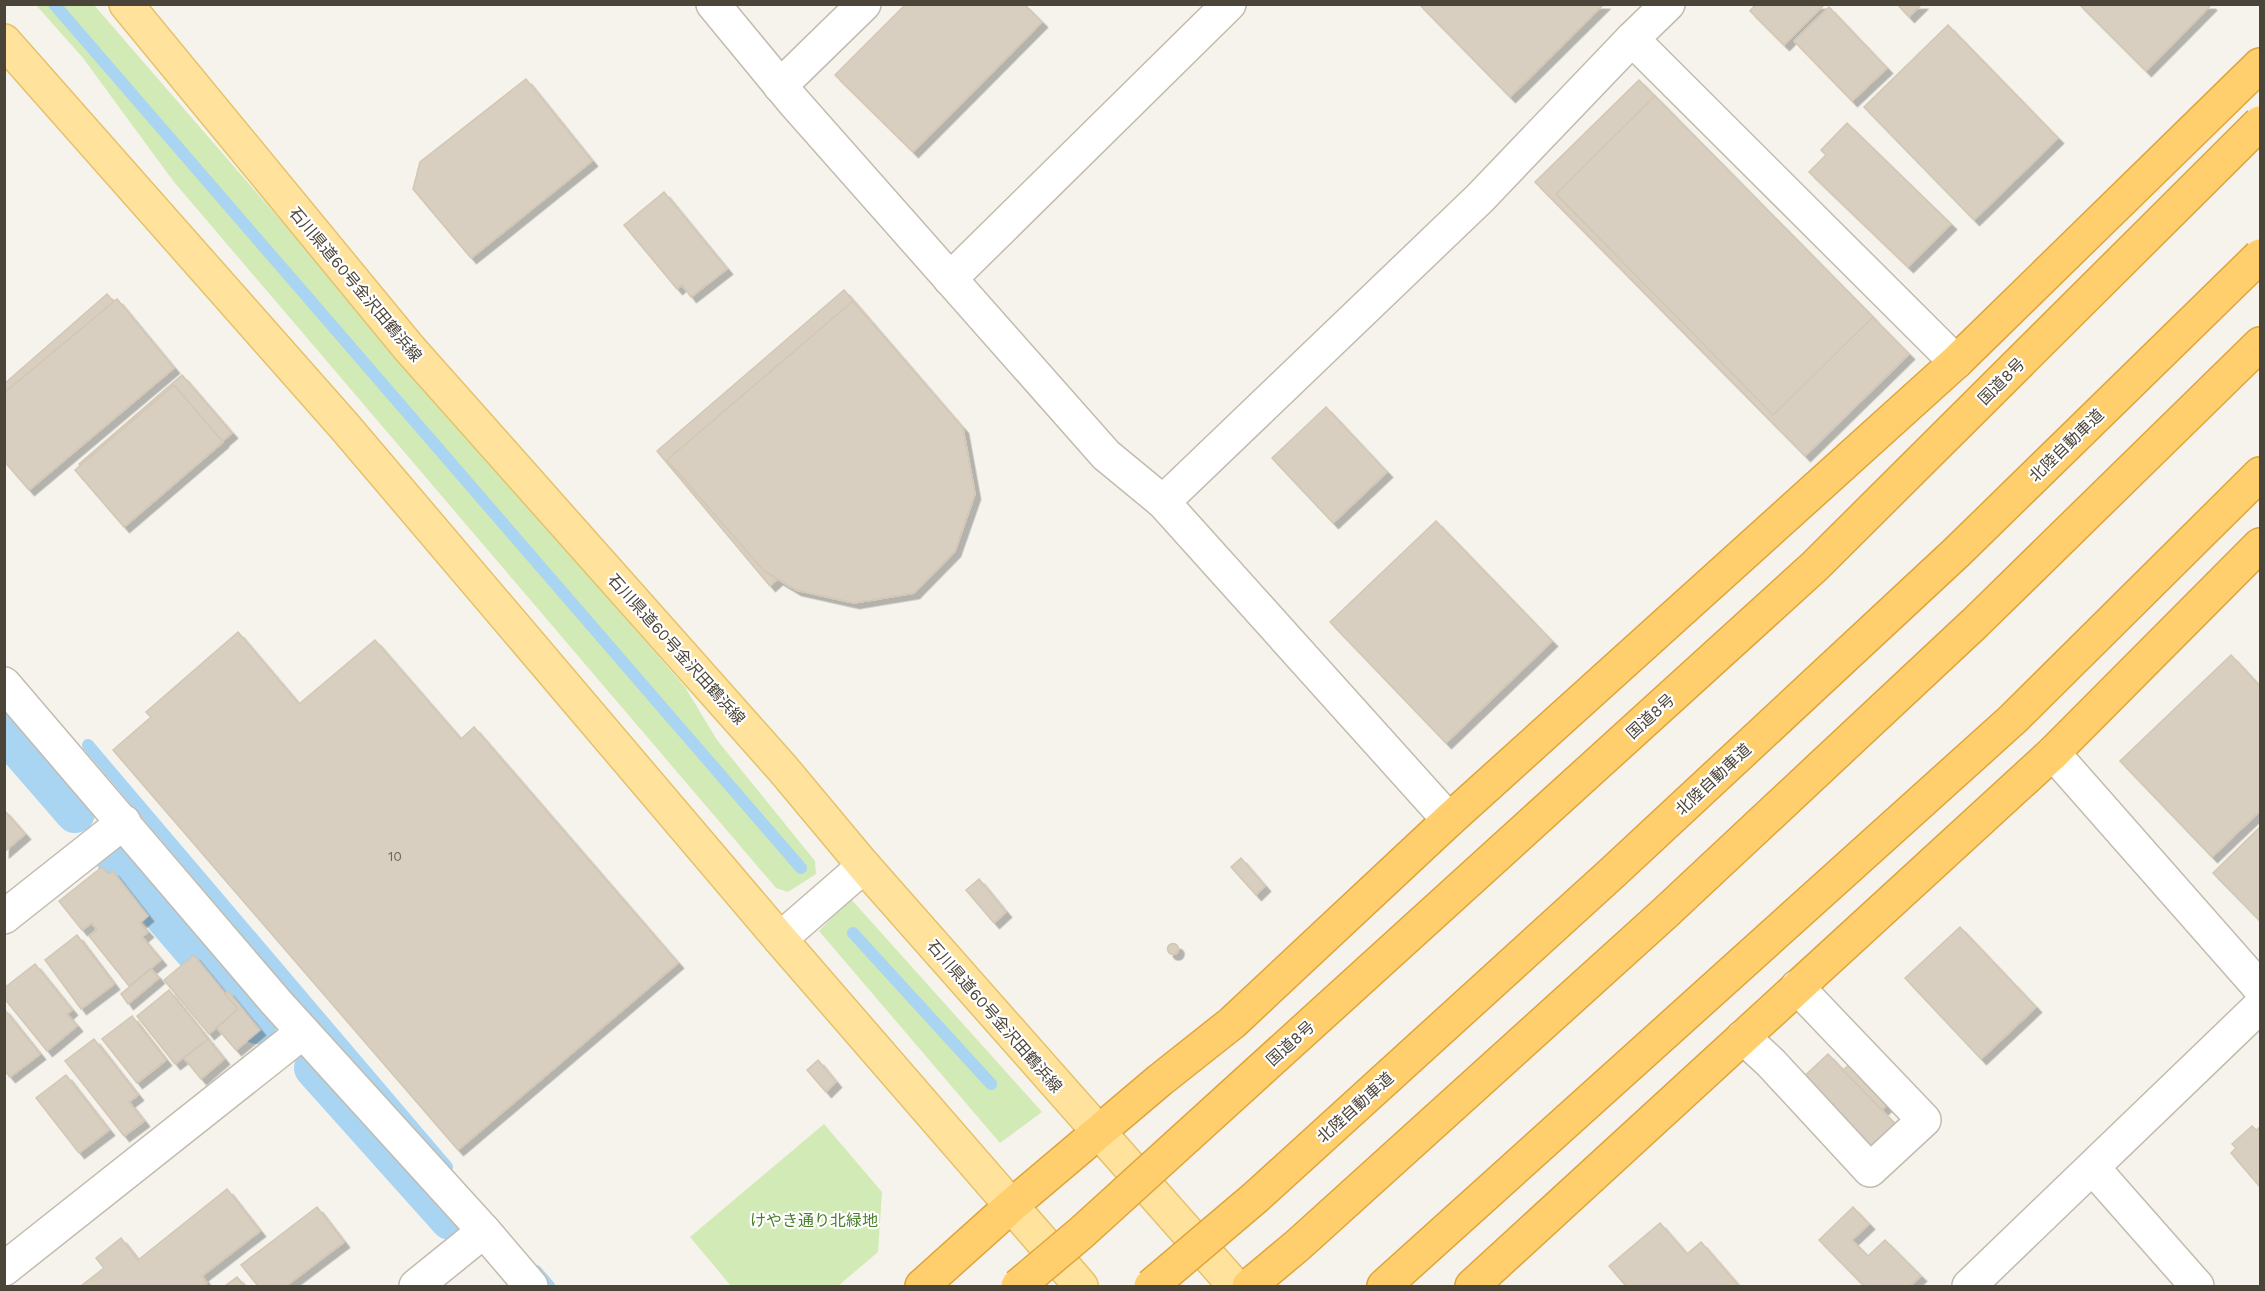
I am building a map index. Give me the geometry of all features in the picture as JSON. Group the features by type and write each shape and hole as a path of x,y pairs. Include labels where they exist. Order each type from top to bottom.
{"highway":[{"path":"922,1287 1011,1206 1160,1080 1232,1023 1449,820 1956,362 2260,65"},
{"name":"国道8号","path":"1018,1287 1090,1225 1815,566 2260,123"},
{"name":"北陸自動車道","path":"1151,1287 1256,1197 1611,874 1957,552 2260,256"},
{"path":"1249,1287 1665,913 1975,622 2260,344"},
{"path":"1384,1287 2013,719 2260,474"},
{"path":"1472,1287 2053,753 2260,545"},
{"path":"2128,679 2164,658 2260,569"}],"main road":[{"name":"石川県道60号金沢田鶴浜線","path":"126,4 409,348 783,769 864,866 1235,1287"},
{"path":"4,41 345,428 780,939 1081,1287"}],"street":[{"path":"713,4 780,86 1106,455 1163,502 1449,820"},
{"path":"780,86 864,4"},
{"path":"950,279 1229,4"},
{"path":"1163,502 1480,198 1668,4"},
{"path":"1632,39 1956,362"},
{"path":"4,684 303,1032 484,1231 531,1287"},
{"path":"2053,753 2260,988"},
{"path":"4,917 124,822"},
{"path":"780,939 864,866"},
{"path":"1743,1037 1771,1063 1870,1170 1924,1120 1797,987"},
{"path":"1969,1287 2260,1006"},
{"path":"4,1269 303,1032"},
{"path":"2093,1168 2197,1287"},
{"path":"416,1287 484,1231"}],"green space":[{"path":"36,5 94,5 685,687 717,740 815,861 816,874 788,892 776,888 174,182 83,58"},
{"path":"850,898 1042,1112 1000,1143 819,931"},
{"name":"けやき通り北緑地","path":"824,1124 882,1192 878,1252 838,1286 731,1286 690,1237"}],"building":[{"path":"906,4 1024,4 1042,22 913,152 835,75"},
{"path":"1419,4 1604,4 1510,97"},
{"path":"1756,4 1825,4 1784,45 1750,11"},
{"path":"1897,4 1922,4 1909,17"},
{"path":"2079,4 2210,4 2211,5 2146,71"},
{"path":"1829,7 1887,68 1852,101 1794,41"},
{"path":"1948,25 2058,138 1974,220 1864,107"},
{"path":"526,79 592,161 471,258 413,189 420,162"},
{"path":"1639,80 1909,354 1805,456 1535,182"},
{"path":"1655,96 1873,317 1773,415 1556,194"},
{"path":"1847,123 1951,224 1908,267 1809,172 1826,155 1821,150"},
{"path":"664,192 727,269 691,297 682,285 677,289 624,225"},
{"path":"844,290 959,424 949,432 961,471 960,510 954,527 933,556 900,581 884,588 867,593 829,593 802,584 784,573 770,586 657,451"},
{"path":"107,294 169,364 33,484 4,452 4,384"},
{"path":"117,299 174,368 29,490 4,461 4,393"},
{"path":"853,301 963,428 975,494 955,551 914,593 854,603 796,590 764,571 667,460"},
{"path":"182,375 232,433 129,522 79,464"},
{"path":"174,385 223,442 124,527 75,470"},
{"path":"1326,407 1387,472 1333,523 1272,458"},
{"path":"1436,521 1552,641 1446,743 1330,622"},
{"path":"238,632 299,704 375,640 461,739 474,727 678,963 458,1150 113,750 151,717 146,712"},
{"path":"2231,655 2260,686 2260,811 2212,857 2120,761"},
{"path":"4,810 25,834 4,852"},
{"path":"2260,827 2260,921 2213,873"},
{"path":"1241,858 1265,886 1256,895 1231,867"},
{"path":"102,867 109,874 113,871 148,916 140,923 148,932 142,937 161,960 129,986 89,936 97,930 92,923 82,930 59,901"},
{"path":"979,879 1006,912 994,923 966,890"},
{"path":"1960,927 2036,1007 1981,1059 1905,978"},
{"path":"77,935 114,984 81,1009 45,960"},
{"path":"1173,944 1177,945 1177,953 1173,954 1169,953 1168,949 1169,945"},
{"path":"194,955 238,1009 209,1034 164,980"},
{"path":"35,964 72,1010 67,1014 77,1026 47,1051 4,998 4,988"},
{"path":"151,969 159,978 128,1004 121,994"},
{"path":"169,990 208,1039 175,1064 137,1016"},
{"path":"228,991 260,1030 236,1050 217,1028 238,1009 225,994"},
{"path":"4,1009 40,1054 10,1077 4,1070"},
{"path":"132,1016 166,1060 137,1083 102,1039"},
{"path":"94,1039 138,1095 129,1102 144,1121 124,1136 65,1061"},
{"path":"208,1039 224,1059 201,1079 184,1058"},
{"path":"1828,1054 1899,1128 1869,1155 1798,1082"},
{"path":"818,1060 836,1082 826,1092 807,1070"},
{"path":"1850,1064 1888,1104 1882,1110 1843,1070"},
{"path":"66,1075 109,1130 79,1153 36,1098"},
{"path":"2252,1126 2256,1130 2260,1127 2260,1187 2231,1153 2236,1148 2232,1144"},
{"path":"227,1189 260,1231 202,1276 207,1283 202,1286 81,1286 104,1268 96,1258 121,1238 138,1260"},
{"path":"317,1207 344,1242 286,1286 258,1286 241,1265"},
{"path":"1853,1207 1869,1224 1852,1240 1868,1256 1885,1240 1921,1276 1910,1286 1864,1286 1819,1240"},
{"path":"1660,1223 1687,1254 1701,1242 1739,1286 1626,1286 1609,1266"},
{"path":"237,1277 245,1286 225,1286"}],"waterway":[{"path":"54,4 801,868"},
{"path":"4,731 75,813"},
{"path":"88,745 447,1167"},
{"path":"117,861 257,1024"},
{"path":"853,933 991,1084"},
{"path":"314,1068 450,1220"},
{"path":"536,1271 549,1286"}]}
